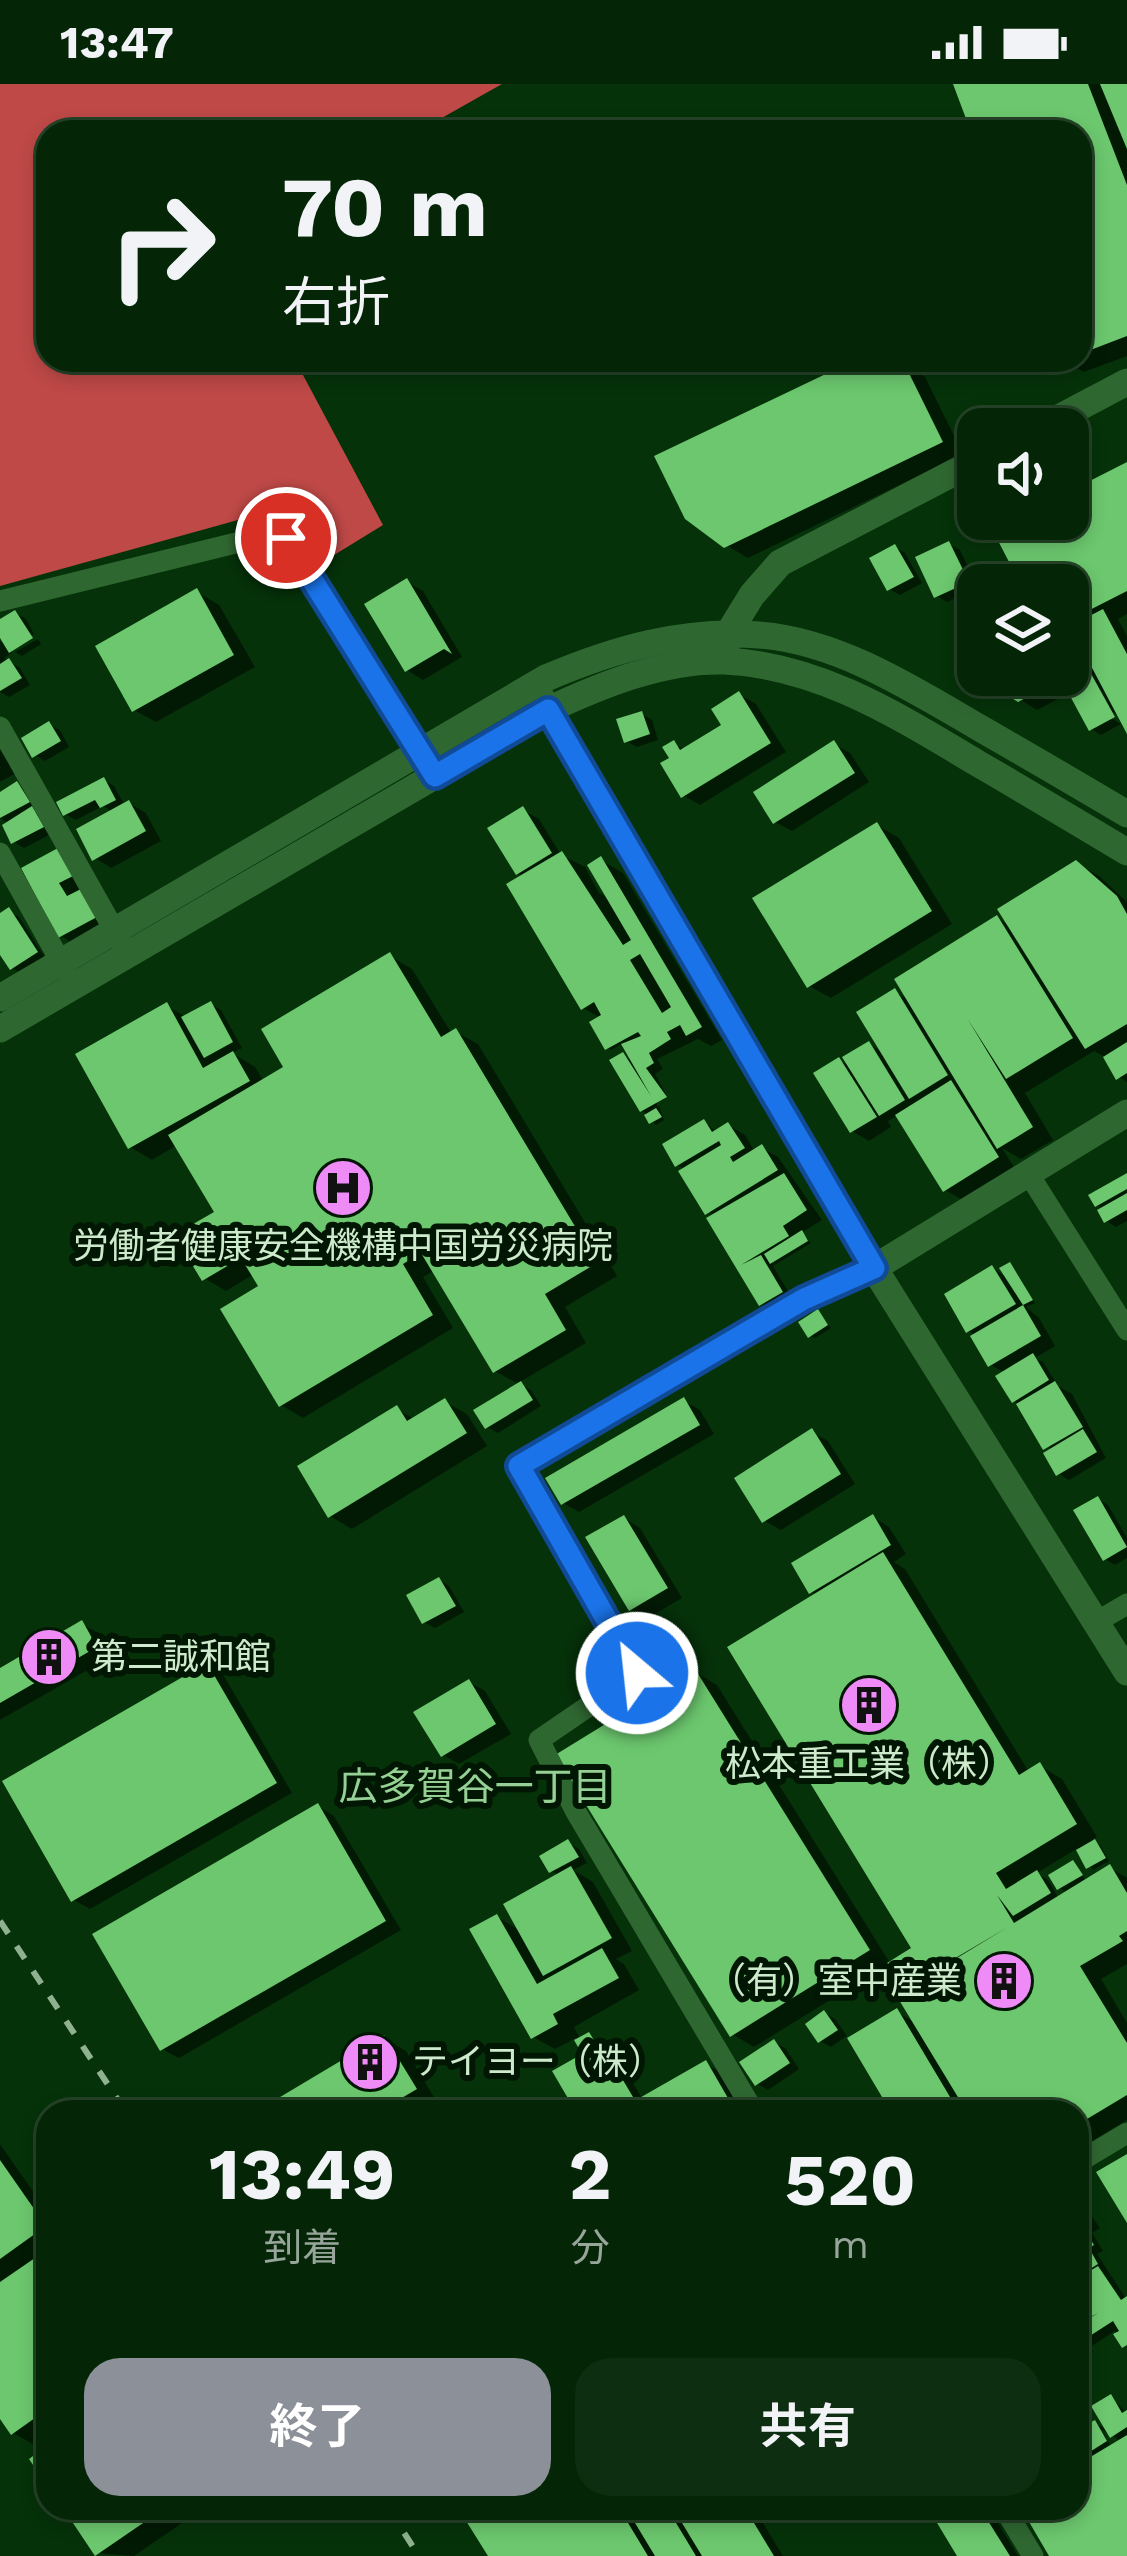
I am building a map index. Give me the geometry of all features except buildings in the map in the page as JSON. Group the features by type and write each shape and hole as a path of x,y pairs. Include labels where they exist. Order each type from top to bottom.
{"street":[{"path":"1078,408 1127,382"},
{"path":"726,648 752,596 781,563 957,471"},
{"path":"0,601 264,536 286,538 429,764"},
{"path":"0,1029 68,975 541,698 679,666 764,635 817,647 892,676 1127,814"},
{"path":"726,648 832,684 890,710 1127,852"},
{"path":"541,698 874,1268 1127,1672"},
{"path":"0,727 122,943"},
{"path":"0,853 68,975"},
{"path":"0,998 68,975"},
{"path":"747,2100 538,1740 637,1673 519,1466 788,1308 874,1268 1127,1113"},
{"path":"1028,1173 1127,1330"},
{"path":"1098,1621 1127,1604"},
{"path":"1089,2156 1127,2133"},
{"path":"1012,2520 1034,2556"}],"shaded area":[{"path":"0,84 502,84 438,120 36,120 36,372 301,372 383,525 326,560 281,508 0,586"}],"railway":[{"path":"0,1921 118,2100"},
{"path":"396,2520 419,2556"}],"place":[{"name":"労働者健康安全機構中国労災病院","path":"343,1188"},
{"name":"第二誠和館","path":"49,1657"},
{"name":"松本重工業（株）","path":"869,1705"},
{"name":"（有）室中産業","path":"1004,1981"},
{"name":"テイヨー（株）","path":"370,2062"}],"district":[{"name":"広多賀谷一丁目","path":"475,1786"}],"route":[{"path":"286,538 435,776 548,710 874,1268 804,1299 519,1466 637,1673"}]}
